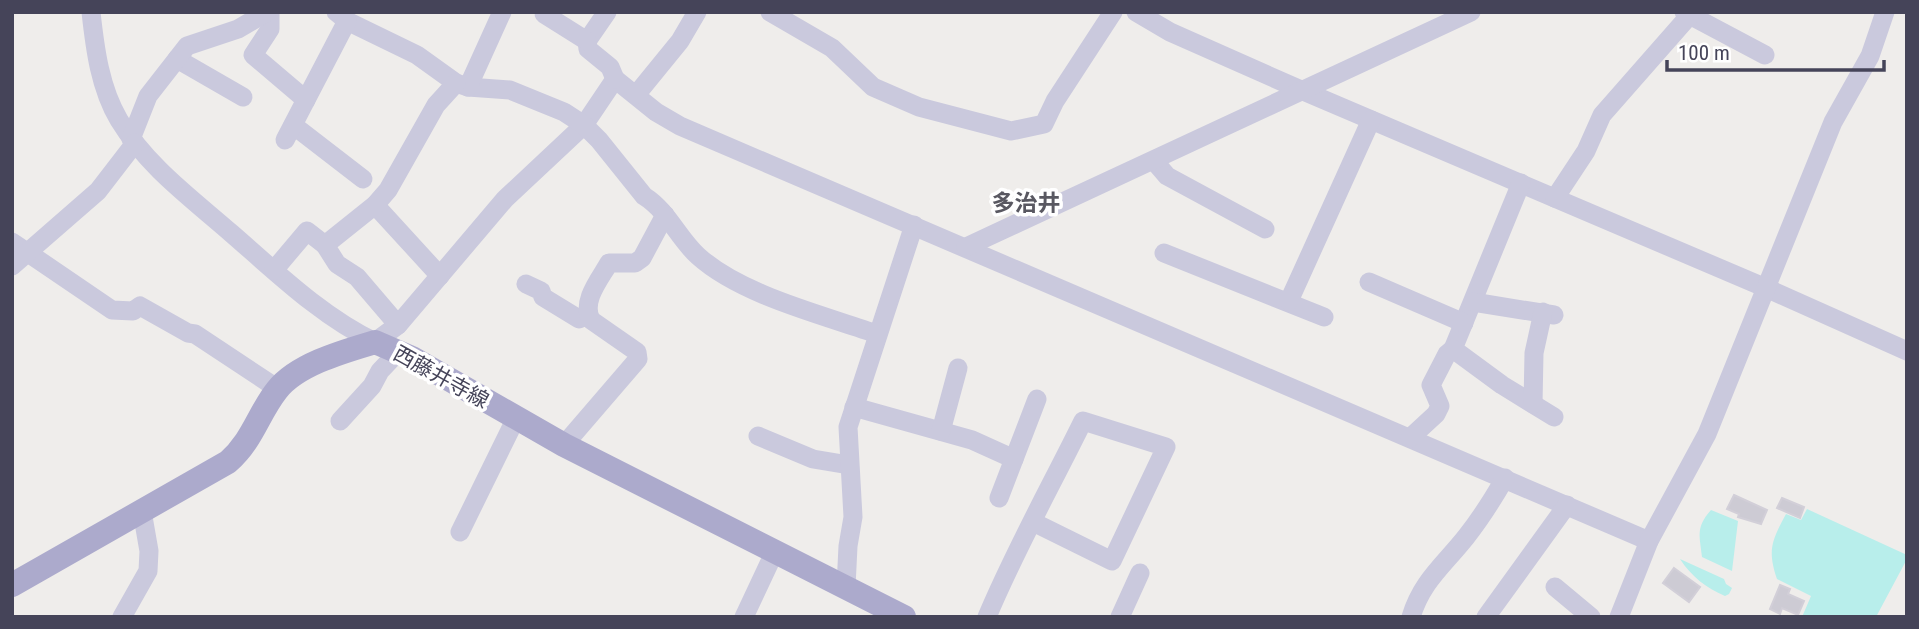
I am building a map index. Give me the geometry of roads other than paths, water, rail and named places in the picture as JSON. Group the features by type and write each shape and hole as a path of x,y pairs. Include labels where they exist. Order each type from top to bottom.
{"main road":[{"name":"西藤井寺線","path":"12,585 228,462 243,448 278,389 317,362 375,342 398,352 564,444 904,617"}],"street":[{"path":"91,12 103,83 117,117 133,141 172,183 274,270 347,329 375,342 398,325 505,199 584,125 615,79"},
{"path":"278,389 195,334 188,333 140,306 133,311 123,312 103,305 17,253 98,191 133,141 148,96 187,46 238,29 268,12 270,29 253,55 306,100"},
{"path":"325,245 375,205 387,190 436,105 462,85 502,12"},
{"path":"607,12 587,41 588,49 610,67 615,79 656,112 680,126 1649,541"},
{"path":"636,95 680,41 697,12"},
{"path":"770,12 832,48 873,87 919,107 1011,131 1044,124 1055,102 1113,12"},
{"path":"1136,12 1170,32 1301,90 1907,351"},
{"path":"966,247 1154,162 1301,90 1471,12"},
{"path":"1619,617 1649,541 1707,434 1833,122 1870,56 1885,12"},
{"path":"543,13 587,41"},
{"path":"1555,198 1586,151 1602,115 1686,14 1765,55"},
{"path":"363,179 289,133 342,17 417,55 462,85 510,90 543,102 584,125 644,196 654,202 698,256 722,273 765,294 877,334"},
{"path":"177,59 243,97"},
{"path":"1289,301 1371,120"},
{"path":"1154,162 1167,176 1265,229"},
{"path":"1410,438 1436,414 1440,406 1431,385 1447,354 1453,349 1521,183"},
{"path":"375,205 440,276"},
{"path":"564,444 638,359 637,352 591,320 588,300 609,263 635,263 642,258 665,215"},
{"path":"846,587 853,517 848,426 914,225"},
{"path":"274,270 307,231 325,245 338,264 357,277 398,325"},
{"path":"1164,253 1324,317"},
{"path":"1369,282 1464,323"},
{"path":"526,284 541,291 542,297 579,319 589,315"},
{"path":"1473,302 1549,314 1534,353 1533,404"},
{"path":"1453,349 1502,385 1554,417"},
{"path":"340,421 398,352"},
{"path":"940,431 958,368"},
{"path":"999,498 1037,399"},
{"path":"854,407 972,440 1014,459"},
{"path":"460,532 516,418"},
{"path":"988,617 1033,522 1083,421 1166,447 1112,561 1033,522"},
{"path":"758,436 813,459 849,465"},
{"path":"1411,617 1419,593 1431,575 1486,512 1505,478"},
{"path":"1486,617 1567,505"},
{"path":"122,617 148,571 149,551 142,511"},
{"path":"744,617 775,551"},
{"path":"1120,617 1140,573"},
{"path":"1555,587 1591,617"}],"district":[{"name":"多治井","path":"1026,203"}]}
